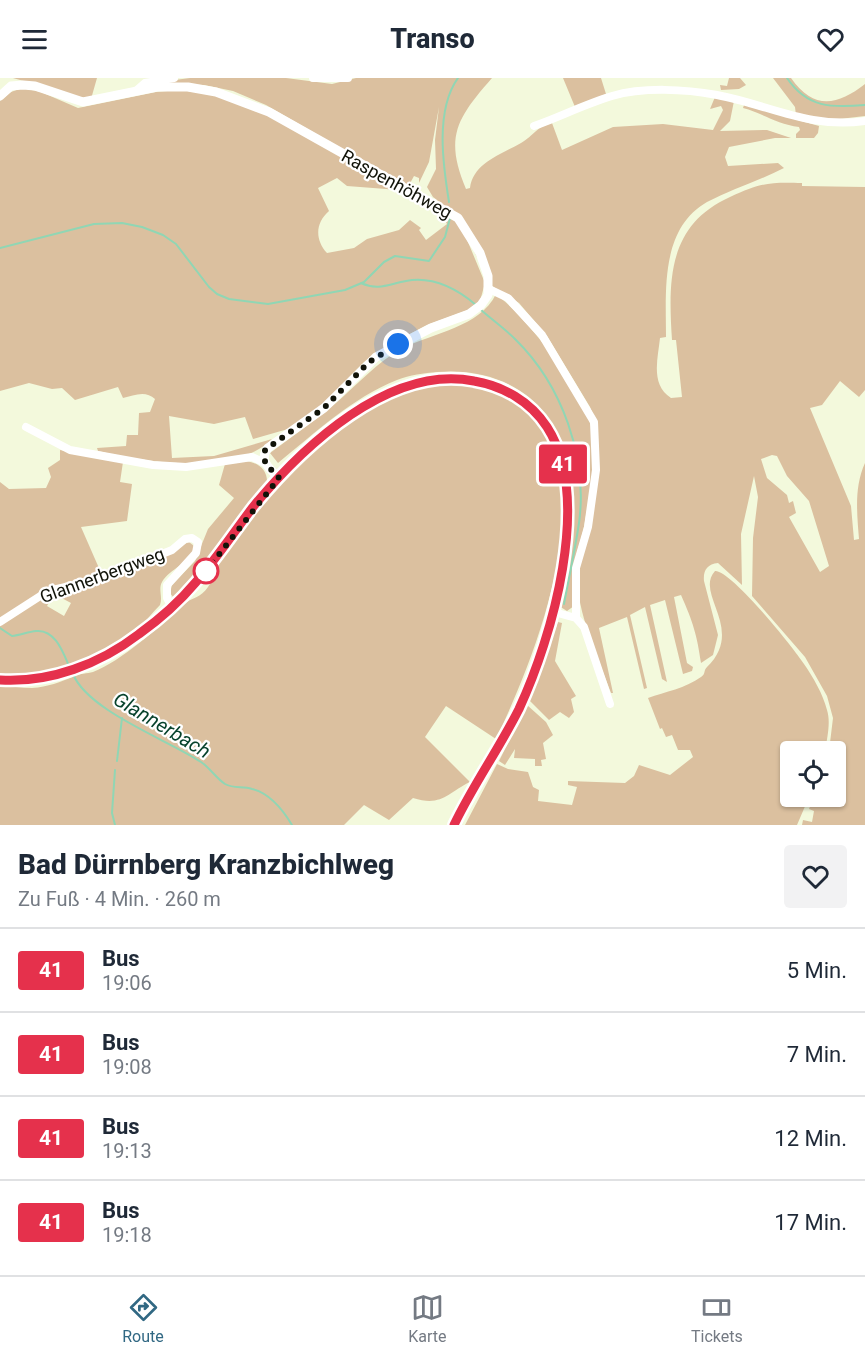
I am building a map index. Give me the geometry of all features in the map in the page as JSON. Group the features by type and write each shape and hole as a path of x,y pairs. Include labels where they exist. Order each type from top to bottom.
{"main road":[{"path":"0,680 41,678 73,670 117,649 172,607 195,584 279,478 332,430 376,399 414,383 450,378 487,383 504,389 531,408 542,419 552,435 564,466 567,513 564,553 554,612 542,651 519,708 456,824"}],"street":[{"path":"159,84 174,78"},
{"path":"313,78 348,78"},
{"path":"0,96 10,82"},
{"name":"Raspenhöhweg","path":"10,82 35,86 84,102 159,84 216,92 255,105 455,215 483,261 489,289"},
{"path":"534,126 613,96 645,92 717,95 816,122 840,124 865,121"},
{"path":"248,457 268,448 324,408 376,357 431,328 478,308 489,289 508,298 542,335 594,422 596,470 588,527 576,568 576,618 588,634 610,704"},
{"path":"26,427 70,450 167,467 196,466 256,457 279,478"},
{"path":"265,463 263,456 268,448"},
{"name":"Glannerbergweg","path":"0,622 48,591 97,580 166,552 185,539 192,538 198,542 196,553 167,585 166,594 172,607"},
{"path":"554,612 576,618"}],"shaded area":[{"path":"13,78 97,78 91,99 87,99"},
{"path":"190,78 286,78 332,84 356,78 492,78 470,105 458,129 455,142 456,155 466,189 470,188 472,179 482,166 526,140 538,129 552,123 562,150 613,127 663,124 713,130 723,110 721,106 710,109 715,97 734,101 730,121 720,131 767,130 791,138 775,138 729,147 725,157 728,166 778,163 784,168 707,202 692,214 681,228 673,244 667,281 666,337 660,338 657,362 660,386 671,398 682,397 676,340 672,340 672,275 683,238 694,223 710,209 730,197 765,184 802,183 802,186 865,187 865,390 859,397 840,381 822,405 810,408 851,506 854,540 859,539 858,491 865,463 865,825 802,825 803,820 812,822 814,811 809,809 810,807 846,807 846,741 830,741 833,718 827,696 805,657 752,596 753,538 758,497 754,476 741,534 742,585 718,563 708,566 704,574 718,635 713,655 701,663 694,629 681,595 674,597 687,663 693,667 692,671 683,674 665,600 650,605 667,682 662,679 645,607 630,615 647,688 644,689 627,617 599,628 613,693 611,693 588,633 580,602 577,571 598,479 598,427 590,407 547,336 519,303 492,286 463,230 485,283 480,301 468,310 427,325 385,347 364,362 322,405 288,429 253,439 245,417 214,424 169,416 172,458 214,456 272,439 256,451 236,458 213,462 164,462 98,451 97,448 126,446 127,435 138,435 139,413 150,412 155,399 148,395 140,394 123,398 118,387 75,400 62,388 52,389 29,383 0,391 0,101 11,92 22,88 41,92 78,108 156,92 179,90 210,94 265,113 399,190 347,186 337,178 318,188 329,211 321,221 318,232 320,243 327,253 354,248 367,239 399,230 410,220 421,228 419,230 426,240 447,224 438,210 441,203 433,197 427,187 436,169 435,140 439,107 429,162 419,183 419,178 414,176 408,187 266,105 233,91 204,85 165,84 167,81","holes":["772,455 777,456 787,476 809,501 829,566 820,572 789,517 796,513 793,501 789,503 787,495 767,478 761,459"]},
{"path":"563,78 601,78 606,94 575,107"},
{"path":"729,78 740,78 746,85 739,89 721,90 720,85 727,86"},
{"path":"773,78 791,78 808,96 826,101 845,97 865,84 865,116 831,120 796,115 795,107"},
{"path":"744,105 819,126 818,133 814,138 796,138 799,127 743,108"},
{"path":"496,294 523,320 553,356 578,395 592,430 593,476 574,566 574,606 567,611 559,606 570,507 569,474 564,449 555,428 542,409 526,394 507,383 462,372 417,374 380,388 349,406 278,463 270,453 336,403 385,360 403,348 467,322 489,305"},
{"path":"461,383 505,395 539,423 558,461 563,507 558,558 546,609 530,659 496,739 446,706 425,737 470,782 438,800 413,798 389,820 364,805 344,825 0,825 0,685 43,687 79,674 93,672 116,660 186,602 205,591 221,558 237,534 279,485 328,437 381,401 407,390 427,385"},
{"path":"60,450 123,462 120,482 132,484 127,521 81,527 102,575 52,592 81,587 189,542 194,546 185,562 162,582 160,605 138,629 124,640 109,650 74,664 36,673 0,677 0,482 9,489 46,488 51,477 48,468 60,460","holes":["54,594 71,603 64,616 47,606"]},
{"path":"246,461 262,468 267,484 213,554 173,597 170,593 172,585 195,561 208,529 234,498 219,485 225,464"},
{"path":"715,571 723,574 747,596 798,655 825,704 829,725 827,741 780,741 780,807 805,807 797,825 465,825 497,764 508,769 528,772 533,787 539,790 538,801 572,805 577,787 568,785 568,781 625,783 634,776 639,765 670,775 693,757 690,750 678,750 672,735 666,737 662,728 660,729 648,698 695,681 703,675 718,653 722,639 721,626 710,590 710,580"},
{"path":"558,622 562,623 555,661 576,696 571,699 574,712 569,718 560,712 549,720 529,700"},
{"path":"527,705 546,722 553,735 543,743 546,759 541,760 542,766 535,766 535,759 514,758 515,749 505,765 499,761"}],"waterway":[{"path":"449,202 443,155 443,122 451,91 458,78"},
{"path":"787,78 795,88 812,101 831,106 865,105"},
{"path":"0,248 94,224 122,223 142,227 163,235 176,244 217,294 229,299 268,304 345,290 364,282 384,262 395,256 429,261 445,237 450,218"},
{"path":"361,283 378,287 406,281 425,280 444,285 476,305"},
{"path":"480,309 532,357 558,400 575,448 581,498 579,523 564,604"},
{"name":"Glannerbach","path":"0,628 12,636 43,631 57,642 69,666"},
{"name":"Glannerbach","path":"73,674 81,688 111,712 187,753 201,762 225,784 252,789 270,798 292,825"},
{"path":"117,761 122,718"},
{"path":"115,770 112,813 115,825"}],"bus line":[{"name":"41","path":"0,680 27,680 73,670 99,659 138,636 195,584 279,478 317,442 376,399 414,383 434,379 450,378 487,383 504,389 531,408 542,419 552,435 564,466 567,513 560,583 542,651 506,734 454,825"}],"route":[{"path":"206,571 253,508 279,478 265,463 263,456 265,450 324,408 369,362 398,344"}]}
